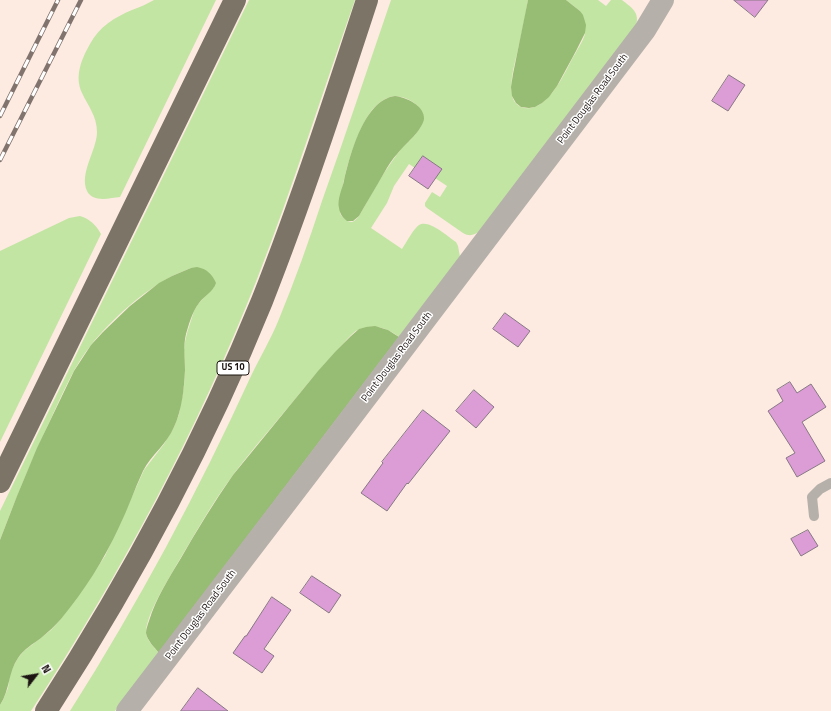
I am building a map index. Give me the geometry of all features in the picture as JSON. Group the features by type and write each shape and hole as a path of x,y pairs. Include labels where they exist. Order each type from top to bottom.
{"highway":[{"path":"0,482 235,0"},
{"name":"US 10","path":"46,711 109,610 148,540 221,395 283,246 368,0"}],"street":[{"name":"Point Douglas Road South","path":"127,711 645,30 663,0"}],"lane":[{"path":"814,516 812,497 820,489 831,483"}],"green space":[{"path":"154,0 216,0 120,197 102,199 93,197 87,191 85,177 96,139 97,126 94,116 80,87 80,67 84,55 98,32 108,23 120,16"},
{"path":"249,0 355,0 295,175 257,279 234,335 183,446 155,501 96,607 31,711 0,711 0,705 8,688 10,674 18,658 24,651 51,630 60,620 105,556 144,470 164,444 174,427 179,414 184,386 184,350 187,333 194,311 198,304 214,287 191,268 161,282 139,298 99,335 85,353 70,378 46,429 0,540 0,511"},
{"path":"391,0 528,0 513,73 512,88 514,101 521,107 530,108 538,106 546,100 559,84 585,34 580,11 566,0 598,0 606,6 611,0 622,0 634,11 637,21 636,26 480,231 470,235 465,234 427,208 425,203 432,192 440,197 447,186 435,178 441,169 423,156 415,168 409,164 394,186 387,203 371,228 402,249 412,232 419,225 428,224 438,229 456,242 460,257 399,337 386,329 376,327 360,329 351,335 332,355 233,475 197,530 154,605 146,633 150,643 159,653 115,711 70,711 120,630 166,547 210,462 276,326 307,246","holes":["395,96 410,100 418,106 423,119 421,127 399,151 374,189 359,216 353,222 349,221 340,213 342,194 347,168 361,129 366,118 374,107 388,98"]},
{"path":"528,0 566,0 580,11 586,25 585,33 557,86 549,97 542,103 535,107 529,108 521,107 516,103 512,96 511,87"},
{"path":"395,96 409,100 418,106 423,114 423,124 417,133 390,163 359,216 353,221 347,221 340,212 340,194 350,157 360,130 375,107 384,100"},
{"path":"80,216 92,223 101,234 0,442 0,251 69,218"},
{"path":"197,267 209,272 216,283 213,289 201,300 194,310 186,334 183,392 181,407 174,427 167,439 146,465 113,539 93,575 59,622 20,655 12,669 6,693 0,705 0,540 37,448 74,371 91,345 130,306 159,283 191,268"},
{"path":"375,326 388,330 399,337 159,653 149,641 146,633 152,613 167,581 219,495 233,475 335,352 359,329"}],"building":[{"path":"734,0 768,0 755,17"},
{"path":"729,75 745,85 728,111 712,101"},
{"path":"423,156 442,169 428,189 409,176"},
{"path":"505,313 530,331 518,347 493,329"},
{"path":"790,382 797,393 811,384 826,407 802,422 825,461 797,477 786,458 795,453 768,411 783,401 777,390"},
{"path":"474,390 494,407 476,428 456,411"},
{"path":"423,410 450,431 408,484 407,483 387,511 361,493 383,463 382,462"},
{"path":"808,530 818,546 801,556 791,539"},
{"path":"312,576 341,595 329,613 300,593"},
{"path":"272,597 291,610 264,649 274,656 262,673 233,653"},
{"path":"198,688 228,711 181,711"}],"railway":[{"path":"0,116 58,0"},
{"path":"0,160 81,0"}]}
